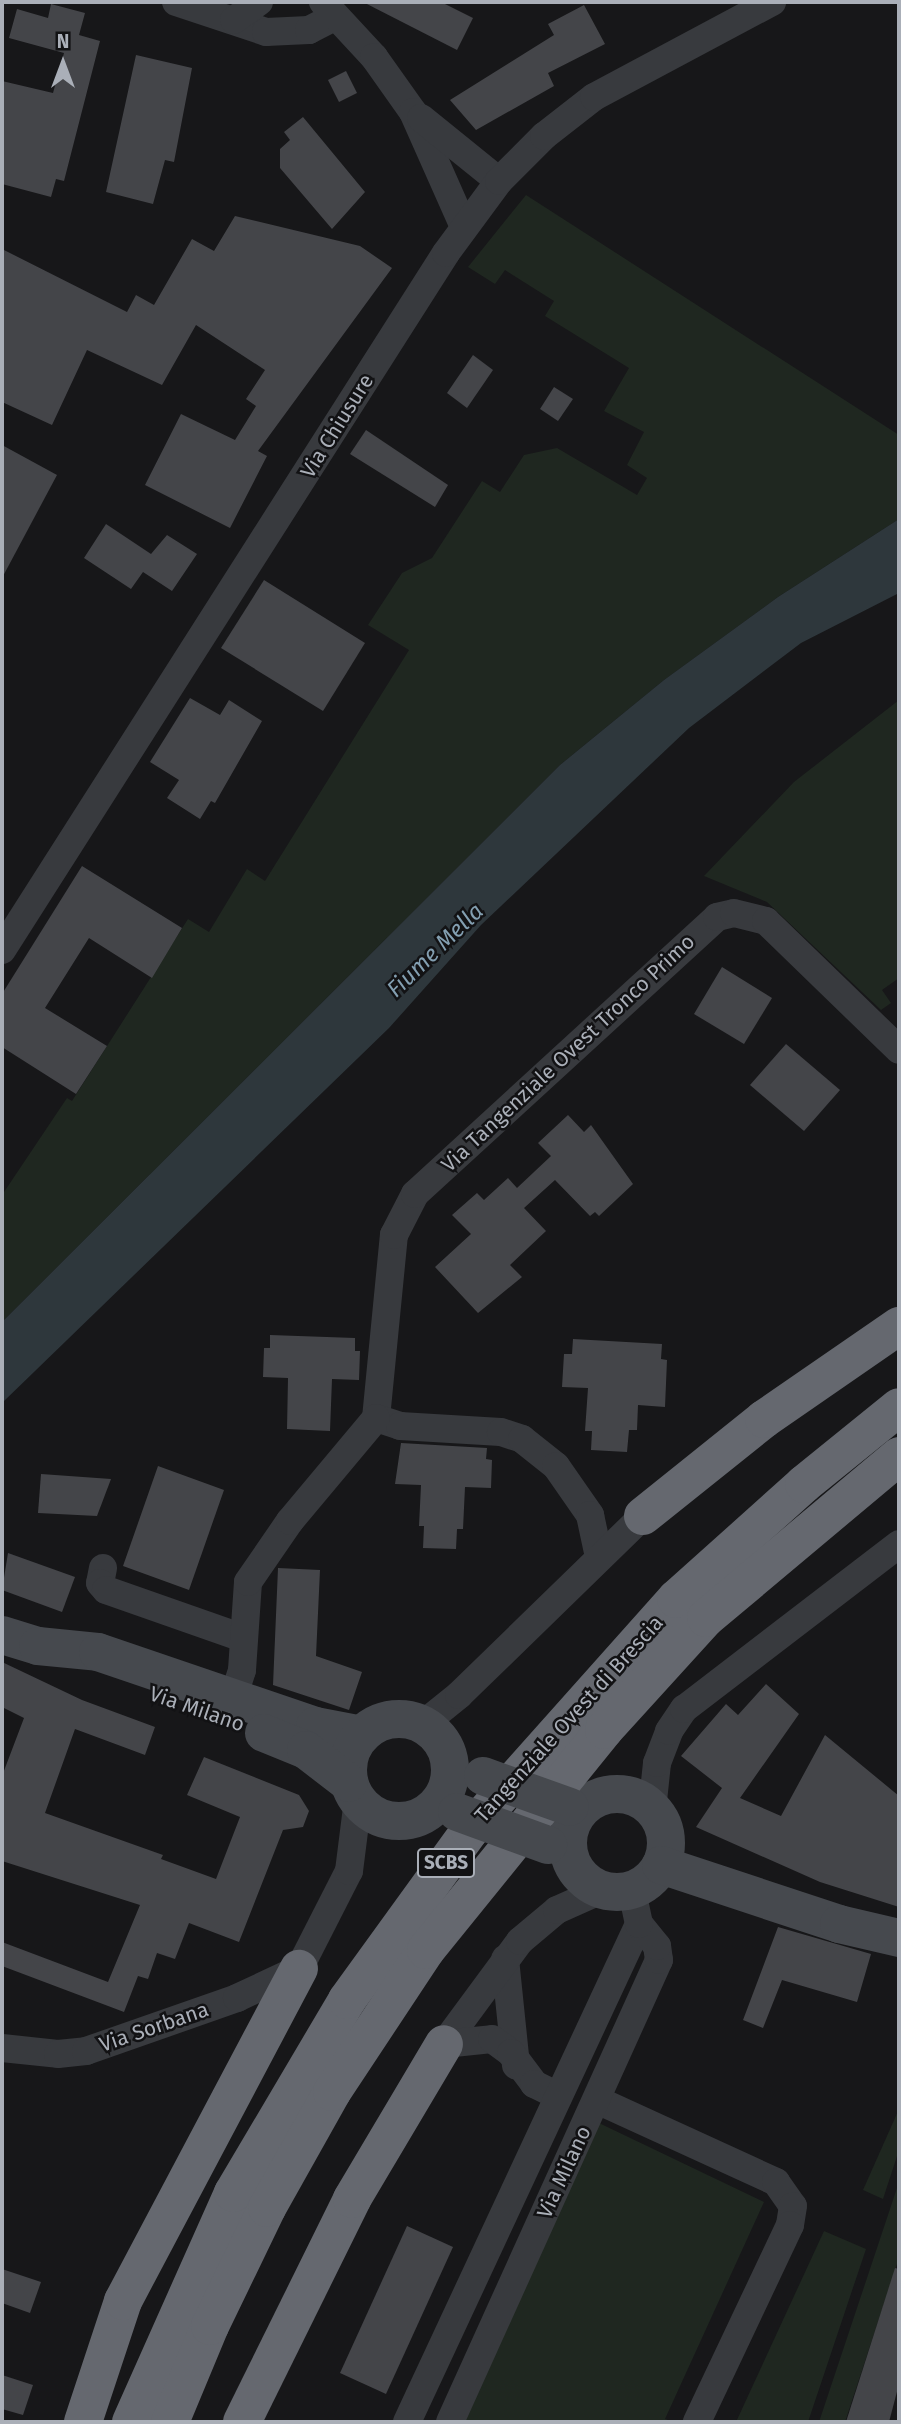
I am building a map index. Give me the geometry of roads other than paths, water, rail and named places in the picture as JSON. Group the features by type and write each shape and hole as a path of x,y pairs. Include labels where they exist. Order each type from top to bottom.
{"highway":[{"path":"643,1516 764,1419 899,1326"},
{"name":"Tangenziale Ovest di Brescia","path":"131,2422 233,2193 347,2000 470,1830 676,1599 804,1484 899,1407"},
{"name":"Tangenziale Ovest di Brescia","path":"170,2422 210,2326 267,2208 332,2092 426,1950 595,1740 706,1618 899,1456"},
{"path":"83,2422 123,2301 299,1969"},
{"path":"242,2422 352,2199 444,2044"}],"main road":[{"name":"Via Milano","path":"2,1634 38,1646 98,1652 234,1695 315,1726 362,1735"},
{"name":"Via Milano","path":"38,1646 66,1667 291,1742 322,1759 354,1791 370,1812 394,1820 419,1817 446,1809 559,1851 582,1878 624,1901 649,1880 661,1865"},
{"path":"354,1791 350,1757 362,1735 384,1721 422,1725 439,1738 449,1758 446,1809"},
{"path":"449,1758 483,1776 577,1807 597,1799 626,1795 652,1810 664,1830 661,1865 839,1924 899,1938"},
{"path":"559,1851 568,1836 577,1807"}],"street":[{"path":"176,2 234,20 251,29 280,34 309,30 329,9 373,57 413,112 464,227"},
{"path":"234,20 259,2"},
{"name":"Via Chiusure","path":"2,950 10,921 464,227 499,181 544,136 594,97 772,2"},
{"path":"413,112 499,181"},
{"name":"Via Tangenziale Ovest Tronco Primo","path":"376,1418 394,1236 415,1194 717,917 741,914 766,921 895,1039"},
{"path":"376,1418 400,1426 501,1432 522,1439 556,1466 590,1515 599,1557"},
{"name":"Via Milano","path":"234,1695 242,1670 245,1593 290,1521 376,1418"},
{"path":"590,1515 643,1516"},
{"path":"422,1725 496,1660 643,1516"},
{"path":"652,1810 657,1763 669,1731 684,1709 899,1544"},
{"path":"103,1568 100,1583 106,1590 243,1638"},
{"path":"299,1969 345,1884 352,1858 354,1791"},
{"path":"444,2044 505,1959 548,1917 624,1901"},
{"name":"Via Milano","path":"407,2422 557,2095 624,1901"},
{"name":"Via Milano","path":"450,2422 584,2131 659,1960 657,1946 624,1901"},
{"path":"505,1959 516,2065"},
{"name":"Via Sorbana","path":"2,2048 58,2054 86,2051 237,1998 299,1969"},
{"path":"444,2044 492,2039 511,2053 516,2065 534,2084 557,2095 599,2096 776,2182 793,2206 790,2225 697,2422"},
{"path":"557,2095 584,2131"}],"water":[{"name":"Fiume Mella","path":"899,519 899,593 801,643 689,728 481,925 389,1028 2,1403 2,1322 560,765 664,680 778,597"}]}
